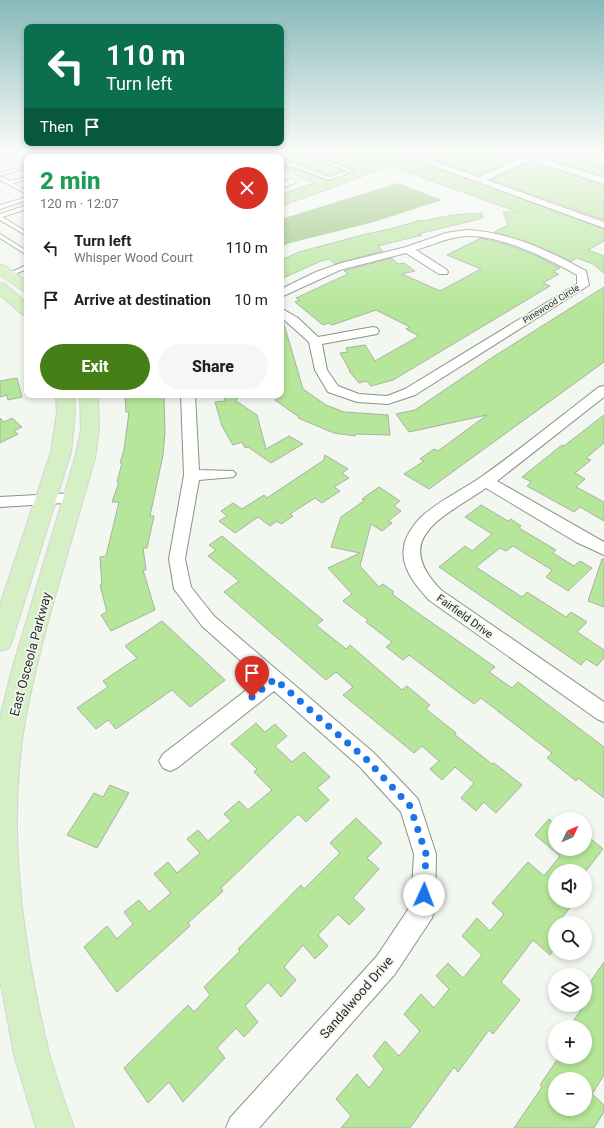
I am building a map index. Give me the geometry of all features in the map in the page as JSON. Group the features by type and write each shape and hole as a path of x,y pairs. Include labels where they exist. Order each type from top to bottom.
{"main road":[{"path":"2,277 24,286"},
{"path":"2,277 24,307"},
{"path":"0,641 62,452 66,412 65,398"},
{"name":"East Osceola Parkway","path":"55,1128 32,1054 12,962 3,872 4,787 12,723 23,673 85,458 90,430 89,398"}],"street":[{"path":"545,204 604,225"},
{"name":"Pinewood Circle","path":"284,292 318,275 345,265 408,250 458,234 488,234 565,263 582,273 582,284 410,392 388,400 357,398 334,389 321,370 315,341"},
{"path":"408,250 443,272"},
{"path":"284,314 294,320 315,341 373,331"},
{"name":"Fairfield Drive","path":"604,390 486,481 434,516 422,527 411,548 414,567 426,586 446,604 604,713"},
{"name":"Sandalwood Drive","path":"188,398 192,475 177,559 183,589 208,622 367,760 410,806 426,854 424,909 386,964 240,1128"},
{"path":"192,475 228,474"},
{"path":"486,481 582,538 604,549"},
{"path":"0,502 47,498 74,498"},
{"path":"170,760 275,679"}],"lane":[{"path":"0,207 12,204"},
{"path":"0,217 24,208"},
{"path":"0,217 24,232"},
{"path":"0,236 24,250"},
{"path":"2,277 24,268"}],"shaded area":[{"path":"331,204 431,204 374,222 284,246 284,218"}],"building":[{"path":"495,204 535,204 604,229 604,241 588,250 604,256 604,273 593,264 577,258 571,261 528,242 494,232 508,225 503,212 518,212"},
{"path":"558,204 604,204 604,220"},
{"path":"482,213 483,218 418,234 422,235 378,246 383,251 335,264 329,259 321,261 284,278 284,259 299,252 421,220 423,221 452,215"},
{"path":"481,238 508,245 537,256 560,268 553,272 559,274 543,283 550,286 393,380 371,386 366,381 359,383 349,371 340,353 348,352 346,348 365,345 375,361 419,336 406,329 410,327 376,310 332,325 329,323 323,325 295,302 300,300 296,298 348,274 344,271 392,258 398,264 404,263 415,271 402,274 440,291 481,269 447,255"},
{"path":"604,287 604,362 429,489 404,474 424,461 420,459 434,449 438,451 487,415 409,432 396,414 415,410 493,357"},
{"path":"284,324 303,389 326,405 344,412 388,415 390,435 355,434 355,436 334,433 298,418 299,417 275,400 284,398"},
{"path":"17,378 22,397 8,400 7,395 0,397 0,381"},
{"path":"125,398 164,398 165,432 163,455 150,516 154,516 147,548 143,548 146,570 143,570 155,610 111,631 101,615 107,612 100,585 102,585 100,557 106,556 119,502 112,502 119,482 117,482 122,463 120,463 124,450 129,412 126,412"},
{"path":"224,398 238,398 236,401 257,415 266,449 289,436 303,444 271,463 248,447 245,448 242,442 233,445 222,426 215,402 225,401"},
{"path":"604,415 604,443 586,458 591,460 575,473 585,479 576,487 604,502 604,521 580,507 574,512 527,486 531,482 522,477 562,445 564,446"},
{"path":"0,418 4,422 12,418 22,427 14,431 18,434 0,443"},
{"path":"325,455 348,469 342,473 349,478 334,487 340,491 322,503 315,498 290,514 293,516 281,524 277,521 270,526 258,517 235,533 219,521 227,516 221,511 233,503 242,509 264,495 267,498 324,460"},
{"path":"379,487 400,501 394,506 401,511 388,521 392,523 382,531 371,524 360,566 379,587 383,584 394,592 392,594 495,667 489,672 512,688 518,682 604,747 604,798 578,778 576,781 547,758 552,753 481,698 474,704 409,655 403,660 386,647 392,642 366,622 368,620 343,601 352,594 328,568 360,553 331,547 341,517 365,500 362,499"},
{"path":"481,505 508,521 511,519 521,526 519,528 556,550 553,553 574,566 580,561 592,568 568,591 546,577 552,570 513,546 506,551 500,548 476,567 522,597 527,592 566,617 571,612 587,622 577,632 604,650 604,658 597,666 586,659 581,665 439,567 465,546 472,551 492,534 465,517"},
{"path":"222,536 323,620 316,625 346,649 350,645 402,690 407,686 430,705 426,709 456,733 454,734 522,785 496,813 484,802 476,811 461,798 474,783 455,767 442,780 430,769 439,761 422,746 414,753 343,695 353,687 336,672 326,680 224,592 239,581 208,556 216,550 209,545"},
{"path":"602,559 604,559 604,607 588,601"},
{"path":"162,621 225,680 190,707 172,690 116,729 108,720 96,729 77,708 108,687 103,681 137,658 125,646"},
{"path":"256,723 265,732 275,724 287,736 275,746 292,762 304,752 330,777 317,788 329,800 306,822 298,814 221,888 223,891 188,923 190,926 117,992 84,947 107,926 117,939 133,924 124,912 139,900 149,912 171,893 154,874 168,862 177,873 200,853 187,839 198,830 208,841 231,821 224,814 239,801 248,810 272,790 254,772 257,769 231,744"},
{"path":"110,785 129,793 97,848 67,835 94,793 103,797"},
{"path":"356,818 382,843 367,858 379,869 353,898 365,909 349,925 338,914 318,935 328,946 315,959 303,945 284,967 296,980 281,997 268,982 245,1006 258,1022 244,1037 236,1028 217,1048 225,1058 183,1102 169,1082 148,1103 124,1068 188,1005 194,1012 210,995 204,987 240,951 238,949 301,885 304,889 340,853 330,843"},
{"path":"548,820 548,846 535,835"},
{"path":"592,840 603,849 591,864 554,864 560,856 592,856"},
{"path":"528,862 544,876 548,871 548,908 570,908 563,916 548,916 548,953 533,940 501,982 520,1000 493,1034 489,1030 458,1072 454,1067 410,1128 341,1128 351,1116 336,1099 357,1074 369,1088 384,1069 373,1056 385,1041 399,1056 420,1031 404,1014 421,994 434,1008 449,989 436,976 448,963 463,978 482,955 462,936 477,918 490,931 504,914 492,903"},
{"path":"604,962 604,1075 592,1094 592,1072 549,1072 554,1064 592,1064 592,1020 574,1020 579,1012 592,1012 592,979"},
{"path":"548,1073 548,1116 592,1116 592,1094 604,1105 604,1112 594,1128 514,1128 542,1087 540,1085"}],"route":[{"path":"252,697 275,679 367,760 410,806 426,854 424,895"}]}
